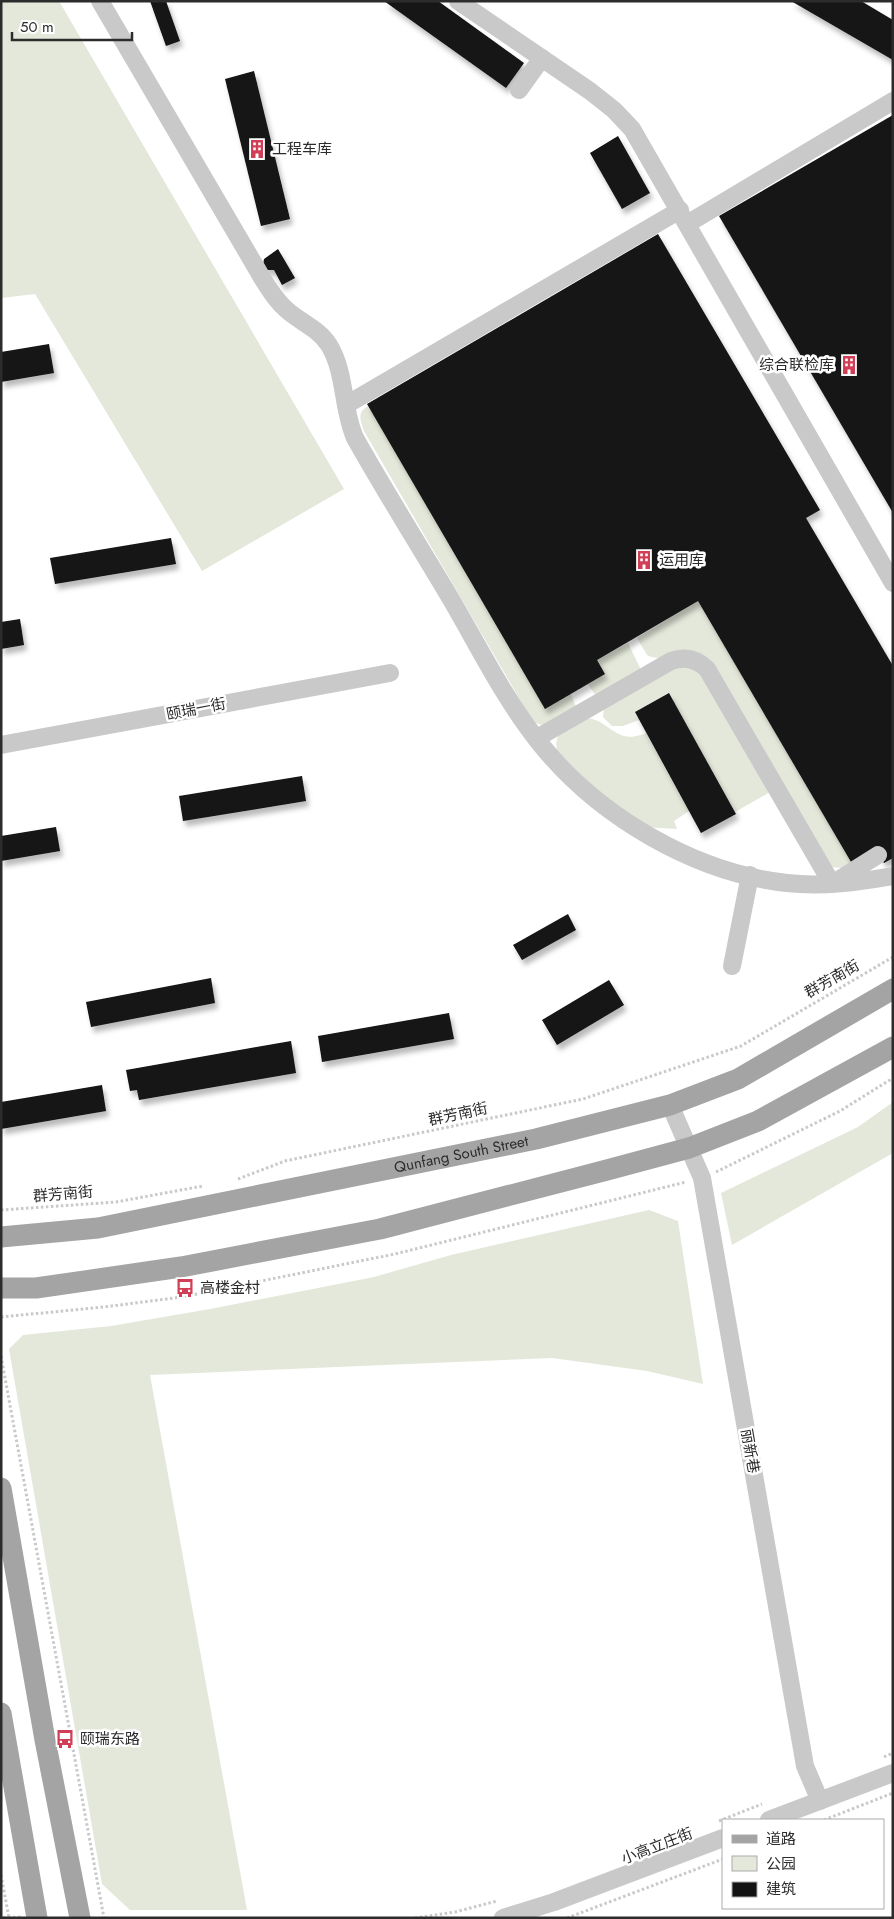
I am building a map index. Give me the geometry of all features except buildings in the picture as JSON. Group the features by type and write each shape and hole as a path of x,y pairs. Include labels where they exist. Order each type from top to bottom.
{"main road":[{"name":"Qunfang South Street","path":"1,1237 98,1228 536,1139 670,1105 738,1079 893,989"},
{"path":"1,1288 36,1288 181,1267 380,1229 689,1148 758,1121 893,1046"},
{"path":"1,1488 45,1740 80,1918"},
{"path":"1,1713 38,1918"}],"street":[{"path":"100,1 264,281 285,308 319,333 330,346 337,365 351,425 358,442 510,699 537,738 581,787 626,822 676,851 730,871 787,883 846,884 893,876"},
{"path":"458,1 590,92 623,120 638,138 893,583"},
{"path":"519,90 542,58"},
{"path":"346,405 893,101"},
{"path":"537,738 671,661 688,658 698,661 709,673 832,884"},
{"name":"颐瑞一街","path":"1,745 390,673"},
{"path":"832,884 878,855"},
{"path":"732,966 750,875"},
{"name":"丽新巷","path":"670,1105 705,1189 805,1766 820,1801"},
{"path":"772,1819 893,1773"},
{"name":"小高立庄街","path":"503,1918 554,1902 718,1830"}],"path":[{"name":"群芳南街","path":"235,1180 285,1161 583,1099 741,1046 893,957"},
{"name":"群芳南街","path":"1,1210 116,1202 208,1185"},
{"path":"1,1356 104,1918"},
{"path":"875,1760 893,1754"},
{"path":"827,1819 893,1794"},
{"path":"738,1819 768,1802"},
{"path":"568,1918 722,1859"},
{"path":"1,1874 9,1918"},
{"path":"415,1918 455,1912 503,1900"}],"green space":[{"path":"1,1 59,1 344,489 202,571 35,294 1,298"},
{"path":"368,406 571,694 576,707 542,725 536,723 530,717 364,431 361,414"},
{"path":"698,601 852,863 843,868 830,867 711,665 651,657 647,655 637,638"},
{"path":"628,643 641,670 596,696 588,684 605,674 597,660"},
{"path":"678,664 701,670 772,791 735,812 669,693 635,712 639,720 623,726 612,726 603,717 604,708"},
{"path":"583,718 600,722 619,734 626,736 646,733 689,811 674,821 677,829 642,827 604,798 557,751 557,738 563,730"},
{"path":"893,1102 893,1153 732,1245 721,1193 858,1127"},
{"path":"649,1210 678,1221 703,1384 647,1371 552,1358 150,1375 247,1910 130,1910 102,1884 9,1349 23,1335 111,1326 374,1277 451,1255"}],"place":[{"name":"工程车库","path":"257,149"},
{"name":"综合联检库","path":"849,365"},
{"name":"运用库","path":"644,560"},
{"name":"高楼金村","path":"185,1288"},
{"name":"颐瑞东路","path":"65,1739"}]}
